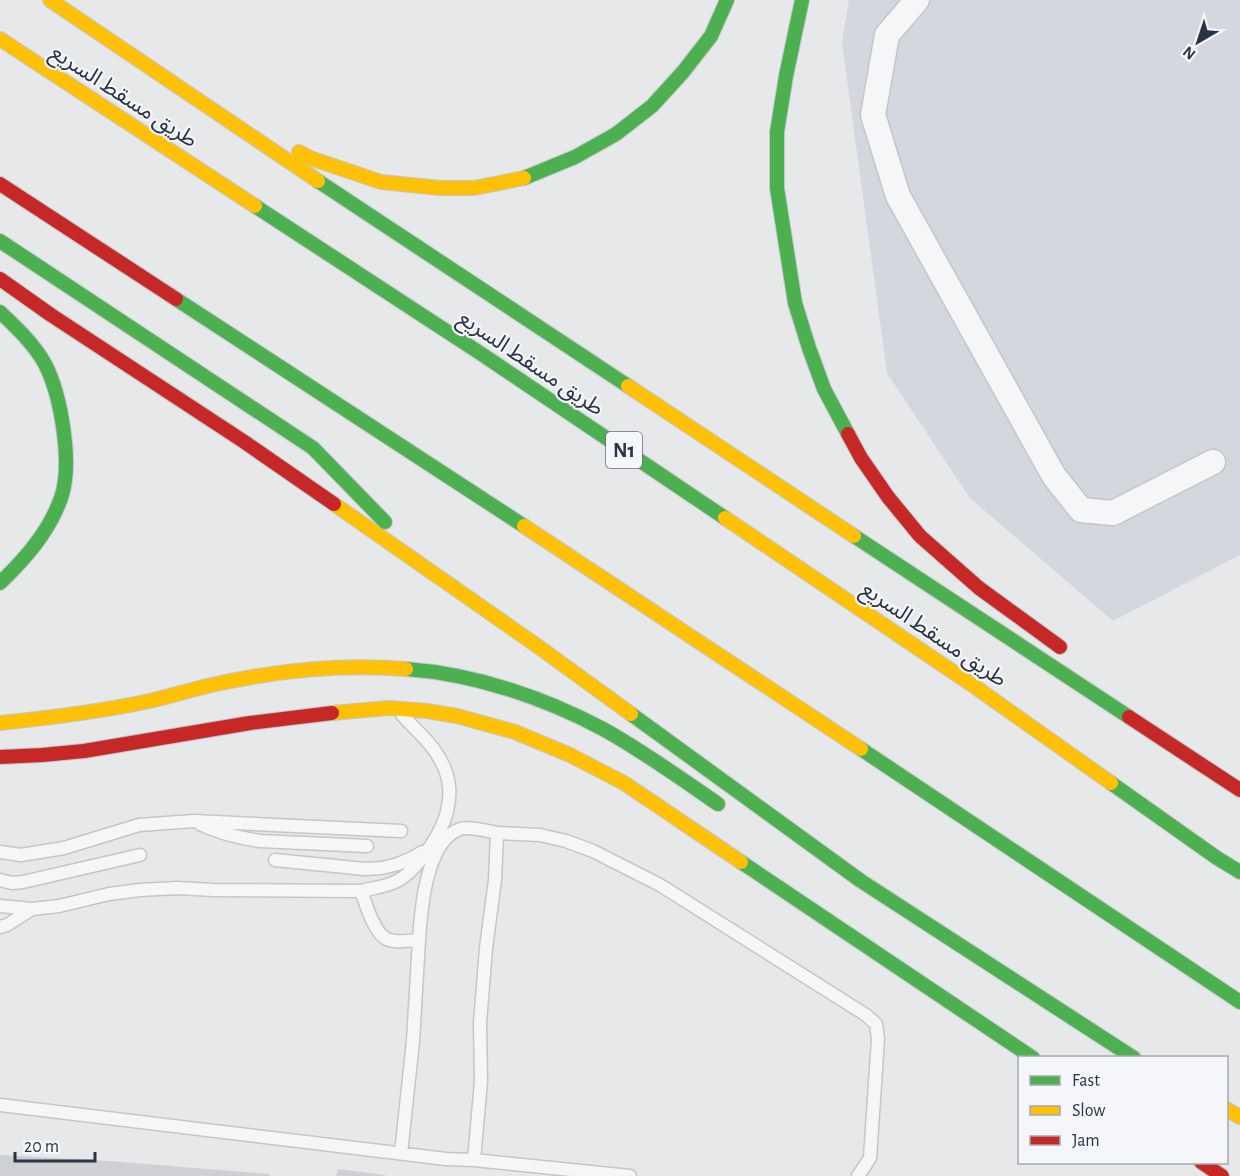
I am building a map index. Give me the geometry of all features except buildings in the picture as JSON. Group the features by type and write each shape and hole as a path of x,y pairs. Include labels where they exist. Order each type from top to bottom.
{"main road":[{"path":"50,0 310,158 381,182 440,188 474,188 523,179 575,157 616,134 652,106 683,72 711,36 727,0"},
{"path":"50,0 420,250 1240,788"},
{"path":"802,0 777,132 777,188 795,303 824,389 861,458 888,497 920,536 980,588 1074,657"},
{"name":"طريق مسقط السريع","path":"0,39 542,395 971,684 1240,872"},
{"path":"0,184 594,571 1240,1002"},
{"path":"0,241 313,448 437,576"},
{"path":"0,279 243,441 437,576 861,881 1131,1056"},
{"path":"0,312 21,331 45,363 59,402 65,463 62,495 47,528 24,560 0,584"},
{"path":"0,723 84,712 146,701 216,684 305,669 363,666 422,670 479,680 535,698 588,721 724,808"},
{"path":"0,758 87,751 145,743 213,729 304,715 395,708 432,712 512,731 550,745 624,783 1030,1056"},
{"path":"1158,720 1240,788"},
{"path":"815,864 861,881"},
{"path":"1204,1164 1219,1175"}],"street":[{"path":"917,0 887,35 873,115 898,196 1054,476 1081,510 1113,513 1213,462"}],"lane":[{"path":"0,906 32,909 59,906 109,894 177,888 361,891 385,886 398,880 421,860 443,824 448,806 449,786 445,767 435,750 395,708"},
{"path":"0,852 21,855 64,848 139,825 194,821 401,831"},
{"path":"194,821 226,835 242,839 367,846"},
{"path":"401,1153 413,1041 423,893 439,847 449,836 462,828 540,835 593,851 680,897 866,1015 876,1024 878,1039 870,1158 858,1176"},
{"path":"474,1160 481,1081 480,1023 486,948 495,880 497,832"},
{"path":"275,860 365,869 382,868 399,864 428,848"},
{"path":"0,880 12,883 23,882 140,855"},
{"path":"361,891 376,928 386,939 419,940"},
{"path":"0,927 8,925 32,909"},
{"path":"0,1105 401,1153 630,1176"}],"shaded area":[{"path":"849,0 1240,0 1240,555 1113,621 970,498 887,373 842,43"}],"traffic: fast":[{"path":"524,178 575,157 616,134 652,106 711,36 727,0"},
{"path":"802,0 777,132 777,188 795,303 824,389 848,434"},
{"path":"318,181 628,386"},
{"path":"255,206 483,355 725,518"},
{"path":"0,241 313,448 385,522"},
{"path":"176,299 524,526"},
{"path":"0,312 36,350 51,377 64,430 66,467 61,498 50,522 27,555 0,583"},
{"path":"854,536 1129,717"},
{"path":"406,669 457,676 508,689 580,717 618,737 718,804"},
{"path":"631,714 861,881 1131,1056"},
{"path":"861,749 1240,1002"},
{"path":"1111,783 1240,872"},
{"path":"741,862 1030,1056"}],"traffic: slow":[{"path":"50,0 318,181"},
{"path":"0,39 255,206"},
{"path":"299,152 310,158 381,182 440,188 474,188 524,178"},
{"path":"628,386 854,536"},
{"path":"334,504 631,714"},
{"path":"725,518 971,684 1111,783"},
{"path":"524,526 861,749"},
{"path":"0,723 127,706 216,684 264,675 334,668 406,669"},
{"path":"332,713 389,708 427,711 457,716 515,732 570,755 624,783 741,862"},
{"path":"1228,1110 1240,1117"}],"traffic: jam":[{"path":"0,184 176,299"},
{"path":"0,279 334,504"},
{"path":"848,434 861,458 888,497 920,536 979,588 1060,647"},
{"path":"0,757 84,751 250,723 332,713"},
{"path":"1129,717 1240,790"},
{"path":"1204,1164 1222,1176"}]}
